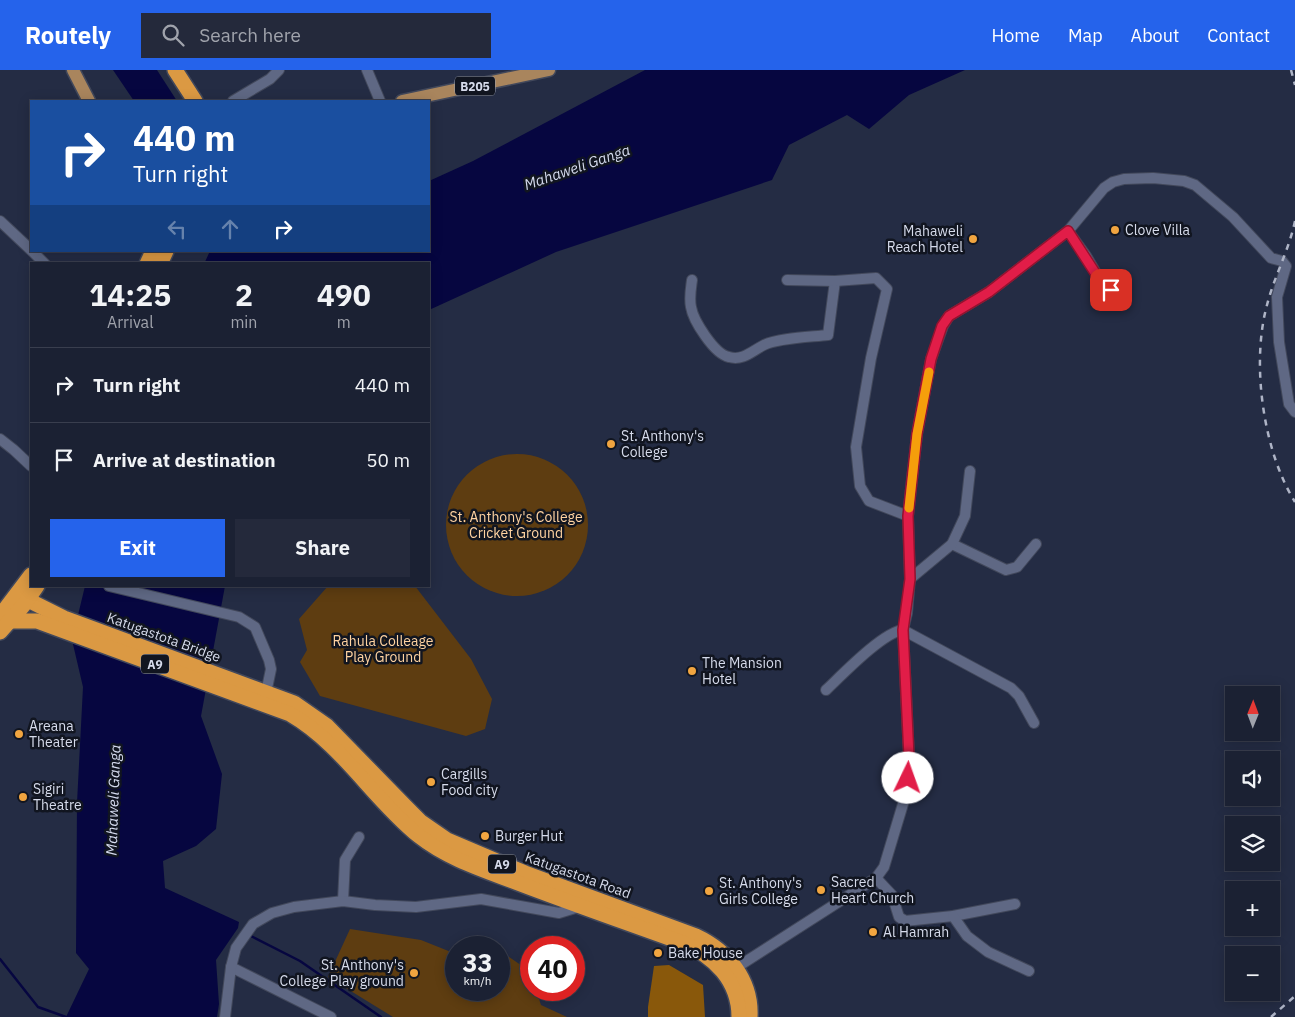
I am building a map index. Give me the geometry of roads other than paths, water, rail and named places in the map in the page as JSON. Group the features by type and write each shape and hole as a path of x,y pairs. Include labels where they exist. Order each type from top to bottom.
{"highway":[{"path":"175,70 194,100"},
{"path":"21,600 30,578"},
{"path":"2,620 36,587"},
{"path":"42,615 46,587"},
{"path":"21,600 42,615"},
{"path":"2,620 42,615"},
{"name":"Katugastota Bridge","path":"42,615 250,693"},
{"name":"Katugastota Road","path":"250,693 266,693 294,704 327,726 421,822 447,840 694,948 731,972 740,975 748,994 750,1017"},
{"name":"Katugastota Road","path":"250,693 312,728 336,750 402,821 431,844 457,859 587,902"},
{"name":"Katugastota Road","path":"731,972 739,1007 739,1017"}],"main road":[{"path":"73,70 88,100"},
{"name":"B205","path":"406,100 513,74 549,70"}],"street":[{"path":"235,100 270,79 279,70"},
{"path":"367,70 380,100"},
{"path":"731,972 876,878 884,867 906,794 909,757 903,630 910,579 908,516 917,434 931,359 942,326 949,316 989,292 1068,231 1104,188 1113,182 1124,179 1153,178 1184,181 1196,185 1233,217 1271,258 1282,262 1286,266 1277,297 1279,342 1289,404 1295,412"},
{"path":"0,221 30,249"},
{"path":"1068,231 1103,285 1111,290"},
{"path":"33,252 43,262"},
{"path":"787,280 835,281 876,278 886,289 871,358 856,447 860,486 869,501 908,516"},
{"path":"692,280 690,304 692,314 716,351 729,358 748,356 764,345 774,342 828,335 835,281"},
{"path":"0,440 30,465"},
{"path":"910,579 952,544 966,516 970,471"},
{"path":"952,544 1006,570 1017,567 1036,544"},
{"path":"113,587 239,618 255,627 271,668 266,693"},
{"path":"826,690 878,643 897,630 903,630 1011,688 1019,696 1034,723"},
{"path":"342,901 345,860 359,837"},
{"path":"876,878 892,895 899,917 905,921 953,916 1015,904"},
{"path":"225,1017 231,967 240,941 253,924 272,912 294,906 342,901 416,907 482,899 559,913 587,902"},
{"path":"953,916 967,936 988,952 1029,971"},
{"path":"231,967 331,1017"}],"water":[{"path":"113,70 157,70 176,100 133,100"},
{"name":"Mahaweli Ganga","path":"645,70 965,70 909,95 869,129 847,115 789,145 772,180 556,252 430,310 430,262 205,262 210,252 430,252 430,181 473,161"},
{"name":"Mahaweli Ganga","path":"85,587 225,587 201,716 222,774 216,829 196,846 163,861 165,888 239,922 238,928 216,960 219,1004 217,1017 66,1017 89,969 76,953 77,803 83,687 72,640"}],"waterway":[{"path":"249,935 300,961 381,1017"},
{"path":"0,959 38,1007 66,1017"}],"railway":[{"path":"1291,70 1295,85"},
{"path":"1295,221 1267,305 1262,328 1260,353 1260,379 1268,433 1275,458 1295,502"},
{"path":"1271,1017 1295,996"}],"place":[{"name":"Clove Villa","path":"1115,230"},
{"name":"Mahaweli Reach Hotel","path":"973,239"},
{"name":"St. Anthony's College","path":"611,444"},
{"name":"The Mansion Hotel","path":"692,671"},
{"name":"Areana Theater","path":"19,734"},
{"name":"Cargills Food city","path":"431,782"},
{"name":"Sigiri Theatre","path":"23,797"},
{"name":"Burger Hut","path":"485,836"},
{"name":"Sacred Heart Church","path":"821,890"},
{"name":"St. Anthony's Girls College","path":"709,891"},
{"name":"Al Hamrah","path":"873,932"},
{"name":"Bake House","path":"658,953"},
{"name":"St. Anthony's College Play ground","path":"414,973"}],"park label":[{"name":"St. Anthony's College Cricket Ground","path":"516,526"},
{"name":"Rahula Colleage Play Ground","path":"383,650"}]}
